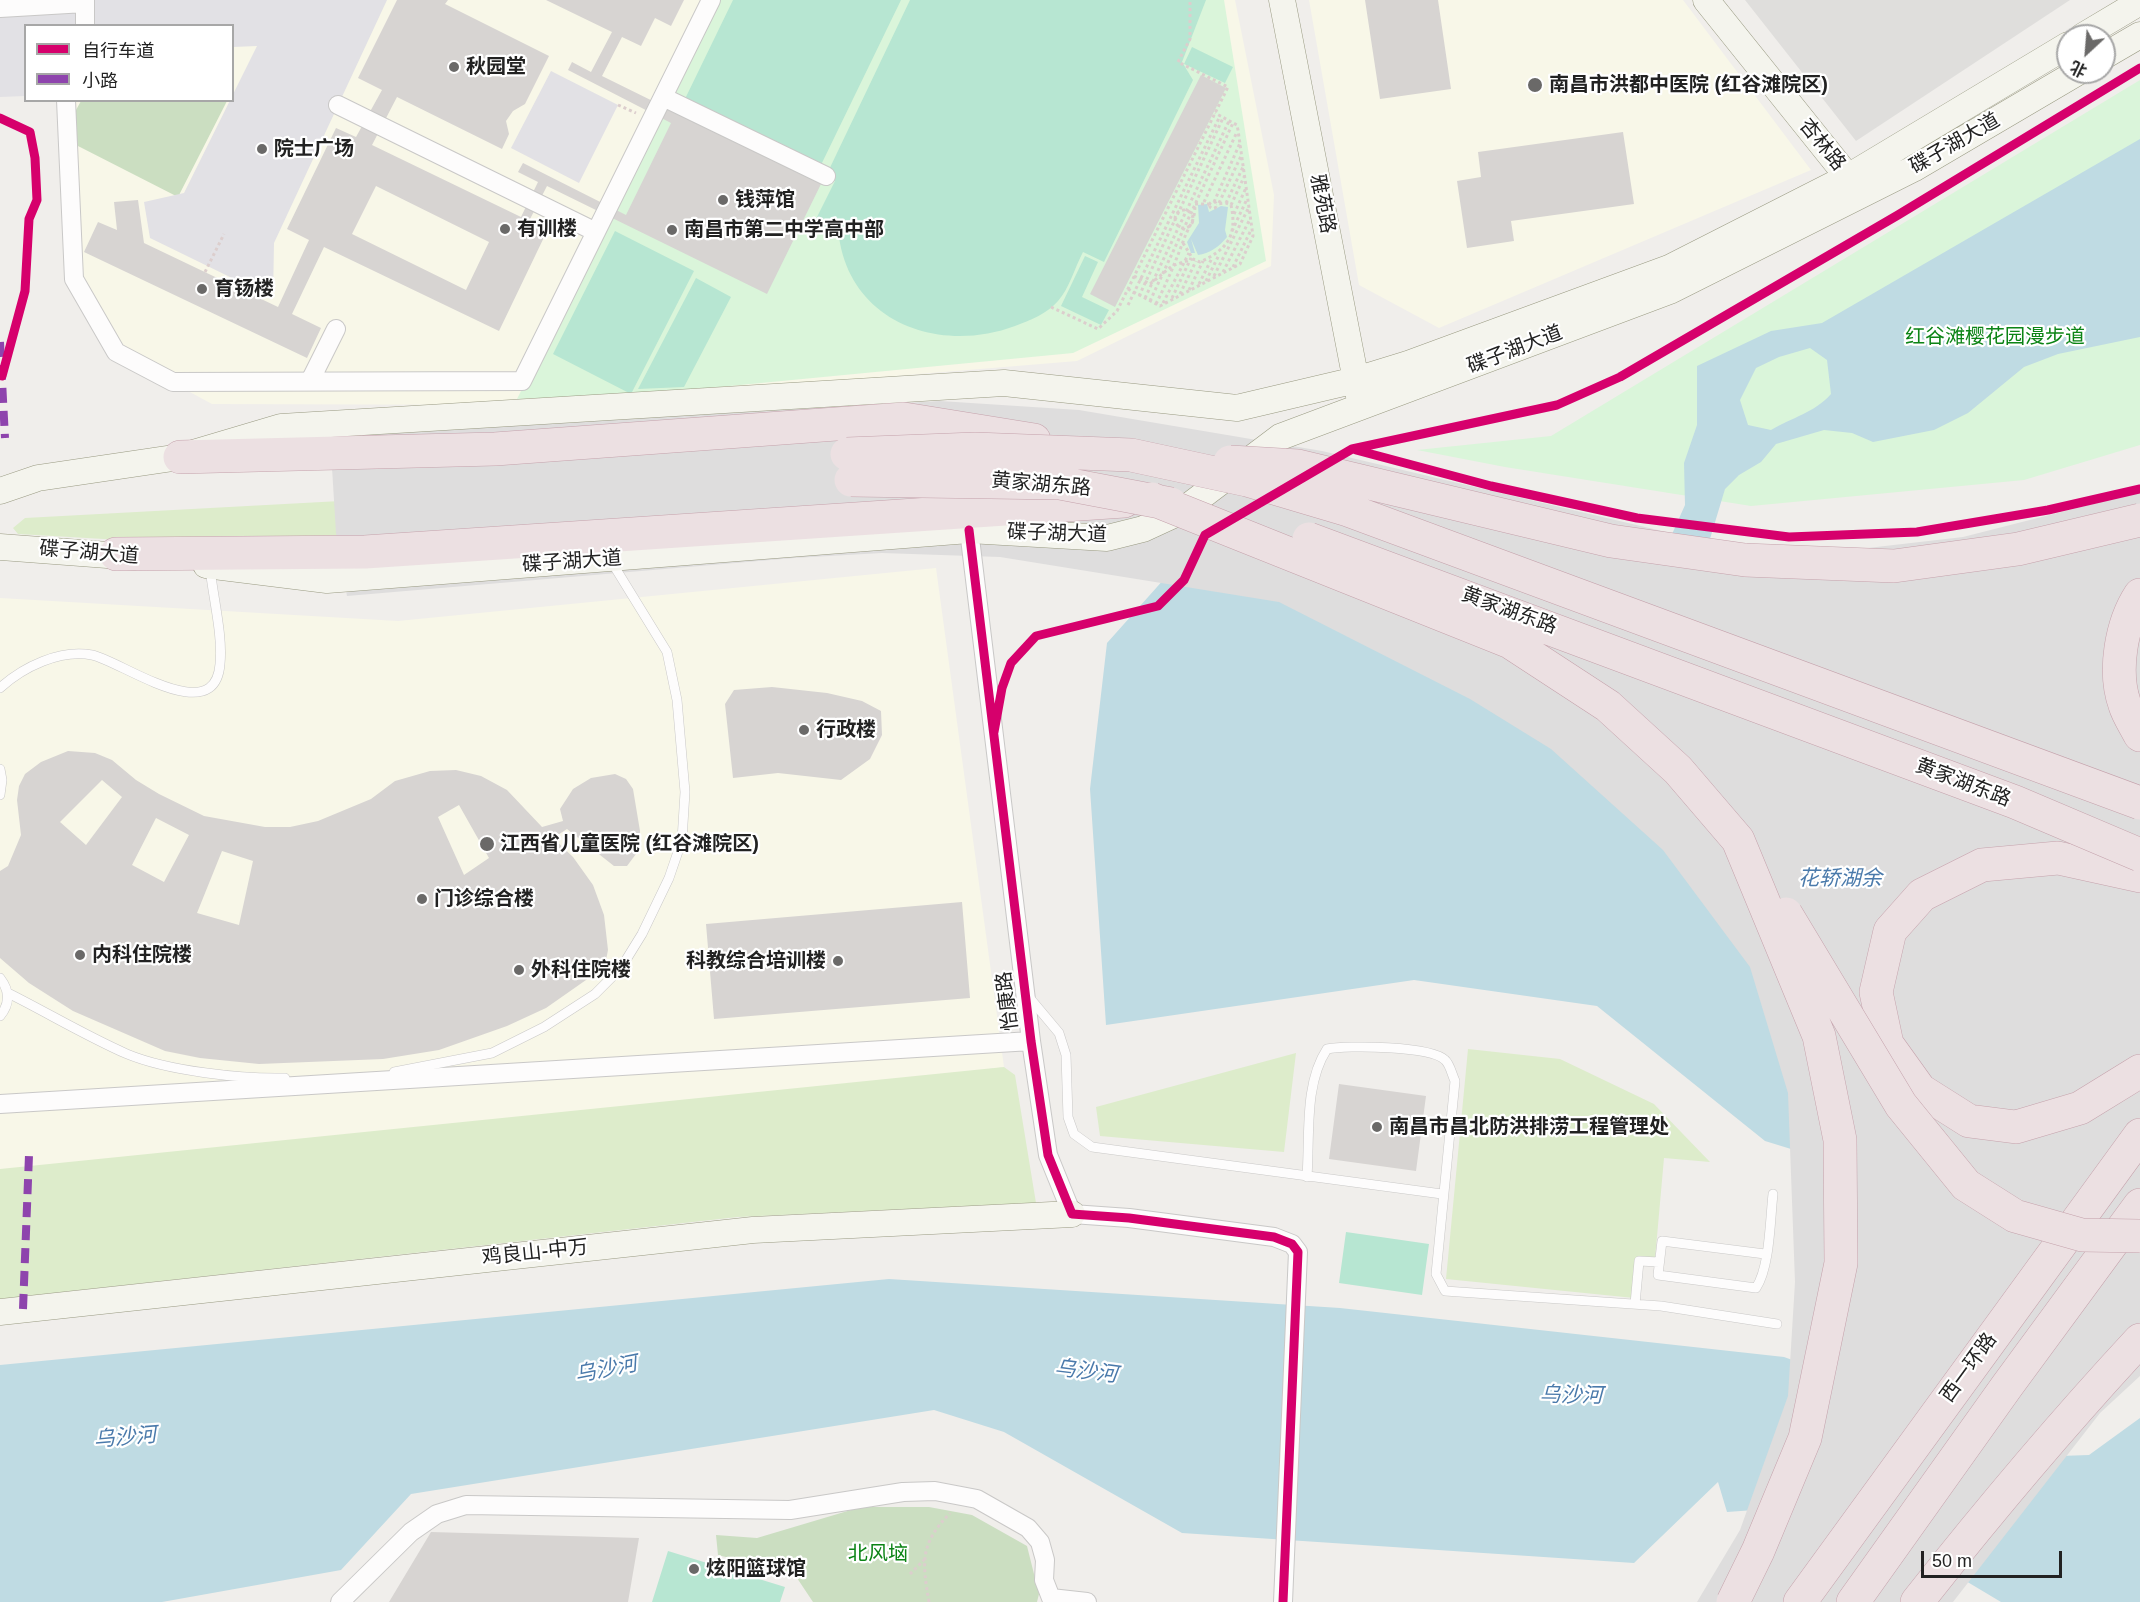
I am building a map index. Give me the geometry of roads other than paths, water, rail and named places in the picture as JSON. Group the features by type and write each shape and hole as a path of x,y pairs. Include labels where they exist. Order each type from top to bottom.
{"highway":[{"path":"180,457 495,449 904,419 1131,455 1298,466 1611,541 1745,560 1894,566 2018,549 2140,520"},
{"name":"黄家湖东路","path":"2140,803 1516,575 1348,510 1247,480 1131,455 975,449 849,467 1060,483 1152,499 1323,543 2015,802 2140,855"},
{"path":"116,554 365,552 922,512 1152,499 1510,642 1608,705 1678,770 1738,840 1830,983 1901,1105 1966,1185 2015,1216 2082,1235 2140,1236"},
{"path":"2140,595 2133,606 2119,653 2124,705 2140,735"},
{"path":"1733,1602 1758,1551 1805,1438 1841,1263 1840,1140 1819,1036 1738,840"},
{"path":"2140,876 2058,858 1982,865 1922,895 1890,931 1876,992 1887,1044 1920,1090 1969,1121 2016,1127 2080,1108 2140,1071"},
{"name":"西一环路","path":"1800,1602 2140,1135"},
{"name":"西一环路","path":"1853,1602 2140,1205"},
{"path":"1917,1602 1980,1521 2077,1408 2140,1340"},
{"path":"2077,1408 2140,1352"}],"main road":[{"name":"雅苑路","path":"1282,0 1362,408"},
{"name":"杏林路","path":"1706,0 1848,177"},
{"path":"2103,24 2140,2"},
{"path":"2116,49 2140,35"},
{"name":"碟子湖大道","path":"0,491 38,478 180,457 281,427 1004,383 1237,408 1356,380 1669,268 1848,177 2056,52"},
{"name":"碟子湖大道","path":"0,547 116,554 327,580 969,530 1107,538 1143,529 1182,511 1280,437 1672,290 1914,169 2058,84"},
{"name":"鸡良山-中万","path":"0,1312 753,1230 1072,1214"}],"street":[{"path":"66,102 74,279 116,352 173,381 522,381 711,0"},
{"path":"0,8 85,2 85,24"},
{"path":"663,97 826,176"},
{"path":"338,105 596,232"},
{"path":"310,381 336,329"},
{"name":"怡康路","path":"969,530 1031,1041 1048,1155 1072,1214"},
{"path":"0,1104 1031,1041"},
{"path":"1072,1214 1129,1218 1274,1237 1292,1244 1298,1252 1283,1602"},
{"path":"340,1602 411,1532 437,1514 466,1505 790,1510 903,1492 935,1491 977,1499 1028,1528 1040,1542 1044,1560 1044,1580 1051,1600 1087,1602"}],"lane":[{"path":"0,978 8,993 129,1055 191,1070 252,1079 338,1077 402,1071 492,1053 544,1027 596,994 626,959 642,934 669,878 682,840 685,792 677,700 667,652 609,559"},
{"path":"0,688 11,678 41,662 66,655 92,655 166,687 185,693 203,692 215,681 220,665 210,566"},
{"path":"0,769 2,780 0,795"},
{"path":"1025,992 1059,1033 1066,1055 1068,1117 1074,1134 1092,1147 1442,1194"},
{"path":"0,1016 5,1010 8,993"},
{"path":"1307,1177 1312,1084 1317,1063 1327,1048 1348,1045 1433,1053 1446,1060 1455,1081 1442,1194 1436,1274 1445,1291 1635,1304 1777,1324"},
{"path":"1765,1254 1662,1241 1658,1275 1756,1288 1762,1279 1773,1194"},
{"path":"1635,1304 1639,1261 1659,1262"}],"water":[{"name":"花轿湖余","path":"2140,139 2140,337 2058,354 2024,367 1968,413 1934,430 1873,442 1852,433 1824,430 1776,444 1761,462 1739,475 1725,489 1688,612 1882,1177 1765,1141 1597,1006 1414,980 1106,1025 1090,789 1107,643 1190,550 1640,606 1685,505 1684,463 1697,425 1697,366 1771,331 1822,323","holes":["1810,348 1827,360 1831,394 1824,400 1810,410 1771,430 1748,425 1740,400 1756,368 1779,357"]},
{"path":"1207,204 1209,212 1221,206 1228,207 1225,230 1227,237 1214,249 1198,255 1191,239 1195,253 1191,253 1187,242 1199,223 1198,205"},
{"name":"乌沙河","path":"889,1279 1340,1308 1784,1357 2060,1456 2089,1455 2140,1418 2140,1602 2001,1602 1837,1504 1727,1512 1718,1482 1634,1563 1182,1533 1004,1432 934,1410 411,1494 341,1570 162,1602 0,1602 0,1365"}],"place":[{"name":"秋园堂","path":"454,67"},
{"name":"南昌市洪都中医院 (红谷滩院区)","path":"1535,85"},
{"name":"院士广场","path":"262,149"},
{"name":"钱萍馆","path":"723,200"},
{"name":"有训楼","path":"505,229"},
{"name":"南昌市第二中学高中部","path":"672,230"},
{"name":"育钖楼","path":"202,289"},
{"name":"行政楼","path":"804,730"},
{"name":"江西省儿童医院 (红谷滩院区)","path":"487,844"},
{"name":"门诊综合楼","path":"422,899"},
{"name":"内科住院楼","path":"80,955"},
{"name":"科教综合培训楼","path":"838,961"},
{"name":"外科住院楼","path":"519,970"},
{"name":"南昌市昌北防洪排涝工程管理处","path":"1377,1127"},
{"name":"炫阳篮球馆","path":"694,1569"}],"park label":[{"name":"红谷滩樱花园漫步道","path":"1995,337"},
{"name":"北风垴","path":"878,1554"}]}
